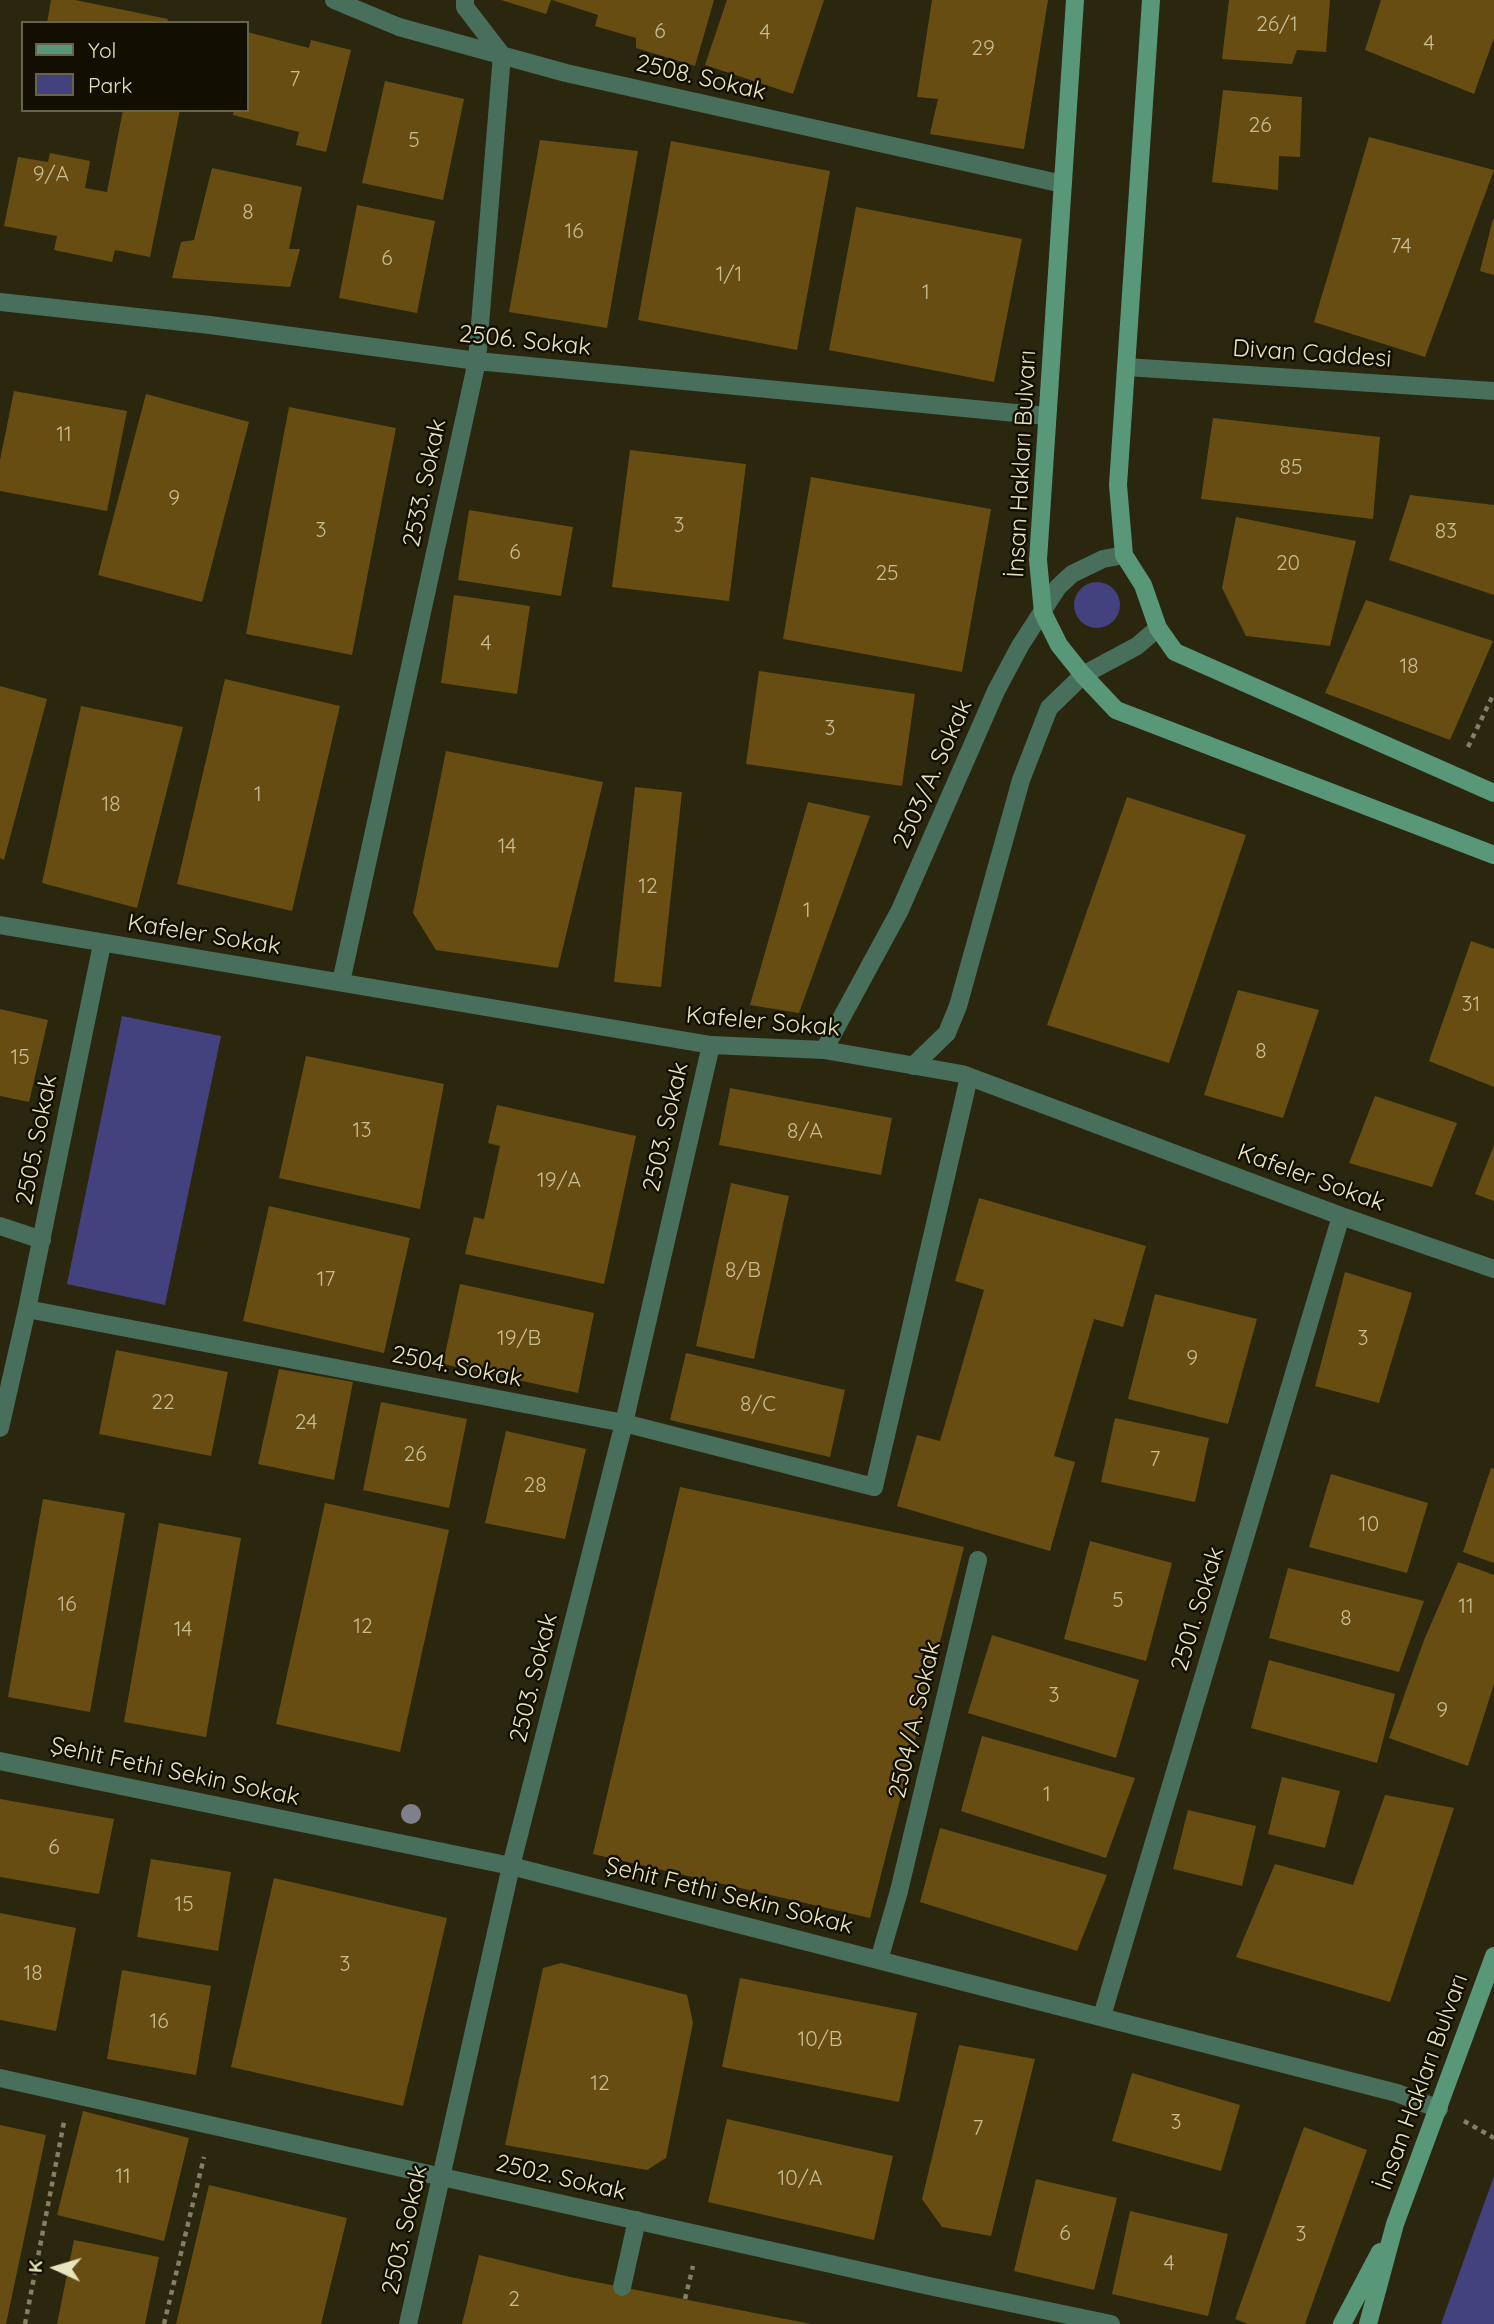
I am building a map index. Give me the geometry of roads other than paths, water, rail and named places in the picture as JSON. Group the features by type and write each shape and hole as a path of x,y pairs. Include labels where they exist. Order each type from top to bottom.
{"main road":[{"name":"İnsan Hakları Bulvarı","path":"1075,0 1038,560 1043,613 1059,645 1083,676 1116,710 1494,855"},
{"path":"1151,0 1118,485 1124,555 1143,585 1158,628 1175,652 1494,793"},
{"name":"İnsan Hakları Bulvarı","path":"1395,2224 1494,1956"},
{"path":"1342,2324 1395,2224"},
{"path":"1368,2324 1395,2224"}],"street":[{"name":"2508. Sokak","path":"334,0 399,27 566,74 1063,184"},
{"path":"465,0 465,7 502,55"},
{"name":"2533. Sokak","path":"341,982 477,361 502,55"},
{"name":"2506. Sokak","path":"0,302 477,361 1047,416"},
{"name":"Divan Caddesi","path":"1126,367 1494,391"},
{"name":"2503/A. Sokak","path":"824,1050 901,910 996,691 1020,646 1058,587 1072,574 1103,559 1124,555"},
{"path":"913,1066 947,1033 958,1006 1021,780 1049,708 1083,676 1137,646 1158,628"},
{"name":"Kafeler Sokak","path":"0,925 710,1045 824,1050 969,1077 1340,1216 1494,1269"},
{"name":"2505. Sokak","path":"0,1428 42,1240 102,944"},
{"name":"2503. Sokak","path":"408,2324 511,1867 624,1423 710,1045"},
{"name":"2504. Sokak","path":"27,1310 624,1423 874,1488 969,1077"},
{"name":"2501. Sokak","path":"1102,2016 1340,1216"},
{"path":"0,1226 42,1240"},
{"name":"2504/A. Sokak","path":"879,1960 899,1891 978,1560"},
{"name":"Şehit Fethi Sekin Sokak","path":"0,1761 511,1867 1102,2016 1397,2093 1439,2109"},
{"name":"2502. Sokak","path":"0,2078 637,2220 1063,2319 1111,2324"},
{"path":"622,2287 637,2220"}]}
